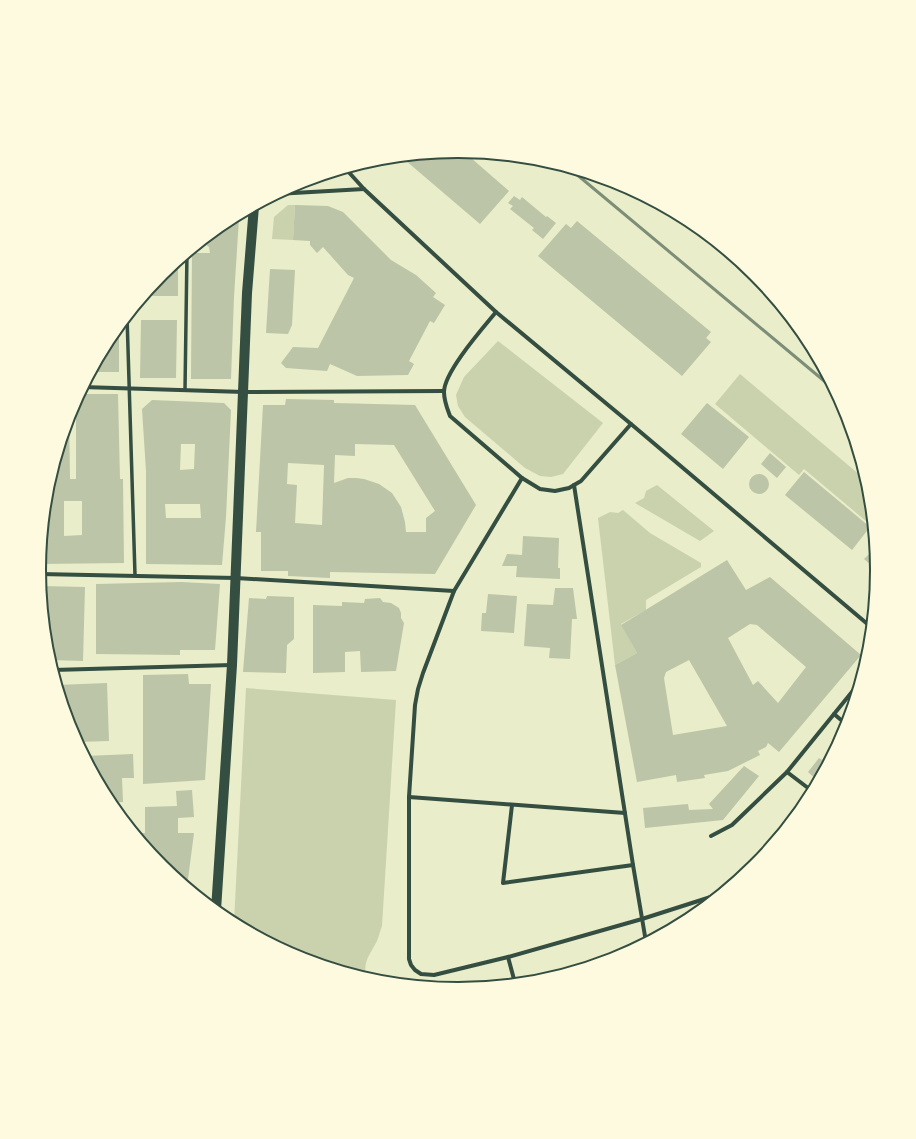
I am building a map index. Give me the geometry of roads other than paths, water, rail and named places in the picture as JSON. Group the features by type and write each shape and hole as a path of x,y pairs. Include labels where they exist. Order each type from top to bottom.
{"main road":[{"path":"216,903 232,665 247,293 254,212"}],"street":[{"path":"349,173 364,189 496,312 631,424 866,624"},
{"path":"291,193 364,189"},
{"path":"185,390 187,259"},
{"path":"496,312 453,367 447,378 444,391 445,404 450,416 522,478 540,489 555,491 569,488 582,481 631,424"},
{"path":"127,324 135,575"},
{"path":"88,388 244,392 444,391"},
{"path":"522,478 454,591 418,689 415,705 409,797 409,959 411,965 421,974 428,975 508,957 642,919 705,899"},
{"path":"574,485 645,936"},
{"path":"46,574 236,578 454,591"},
{"path":"59,670 232,665"},
{"path":"711,836 732,825 787,772 851,694"},
{"path":"834,714 841,720"},
{"path":"787,772 808,788"},
{"path":"409,797 625,813"},
{"path":"512,805 502,883 633,865"},
{"path":"508,957 514,978"}],"railway":[{"path":"578,176 825,382"}]}
